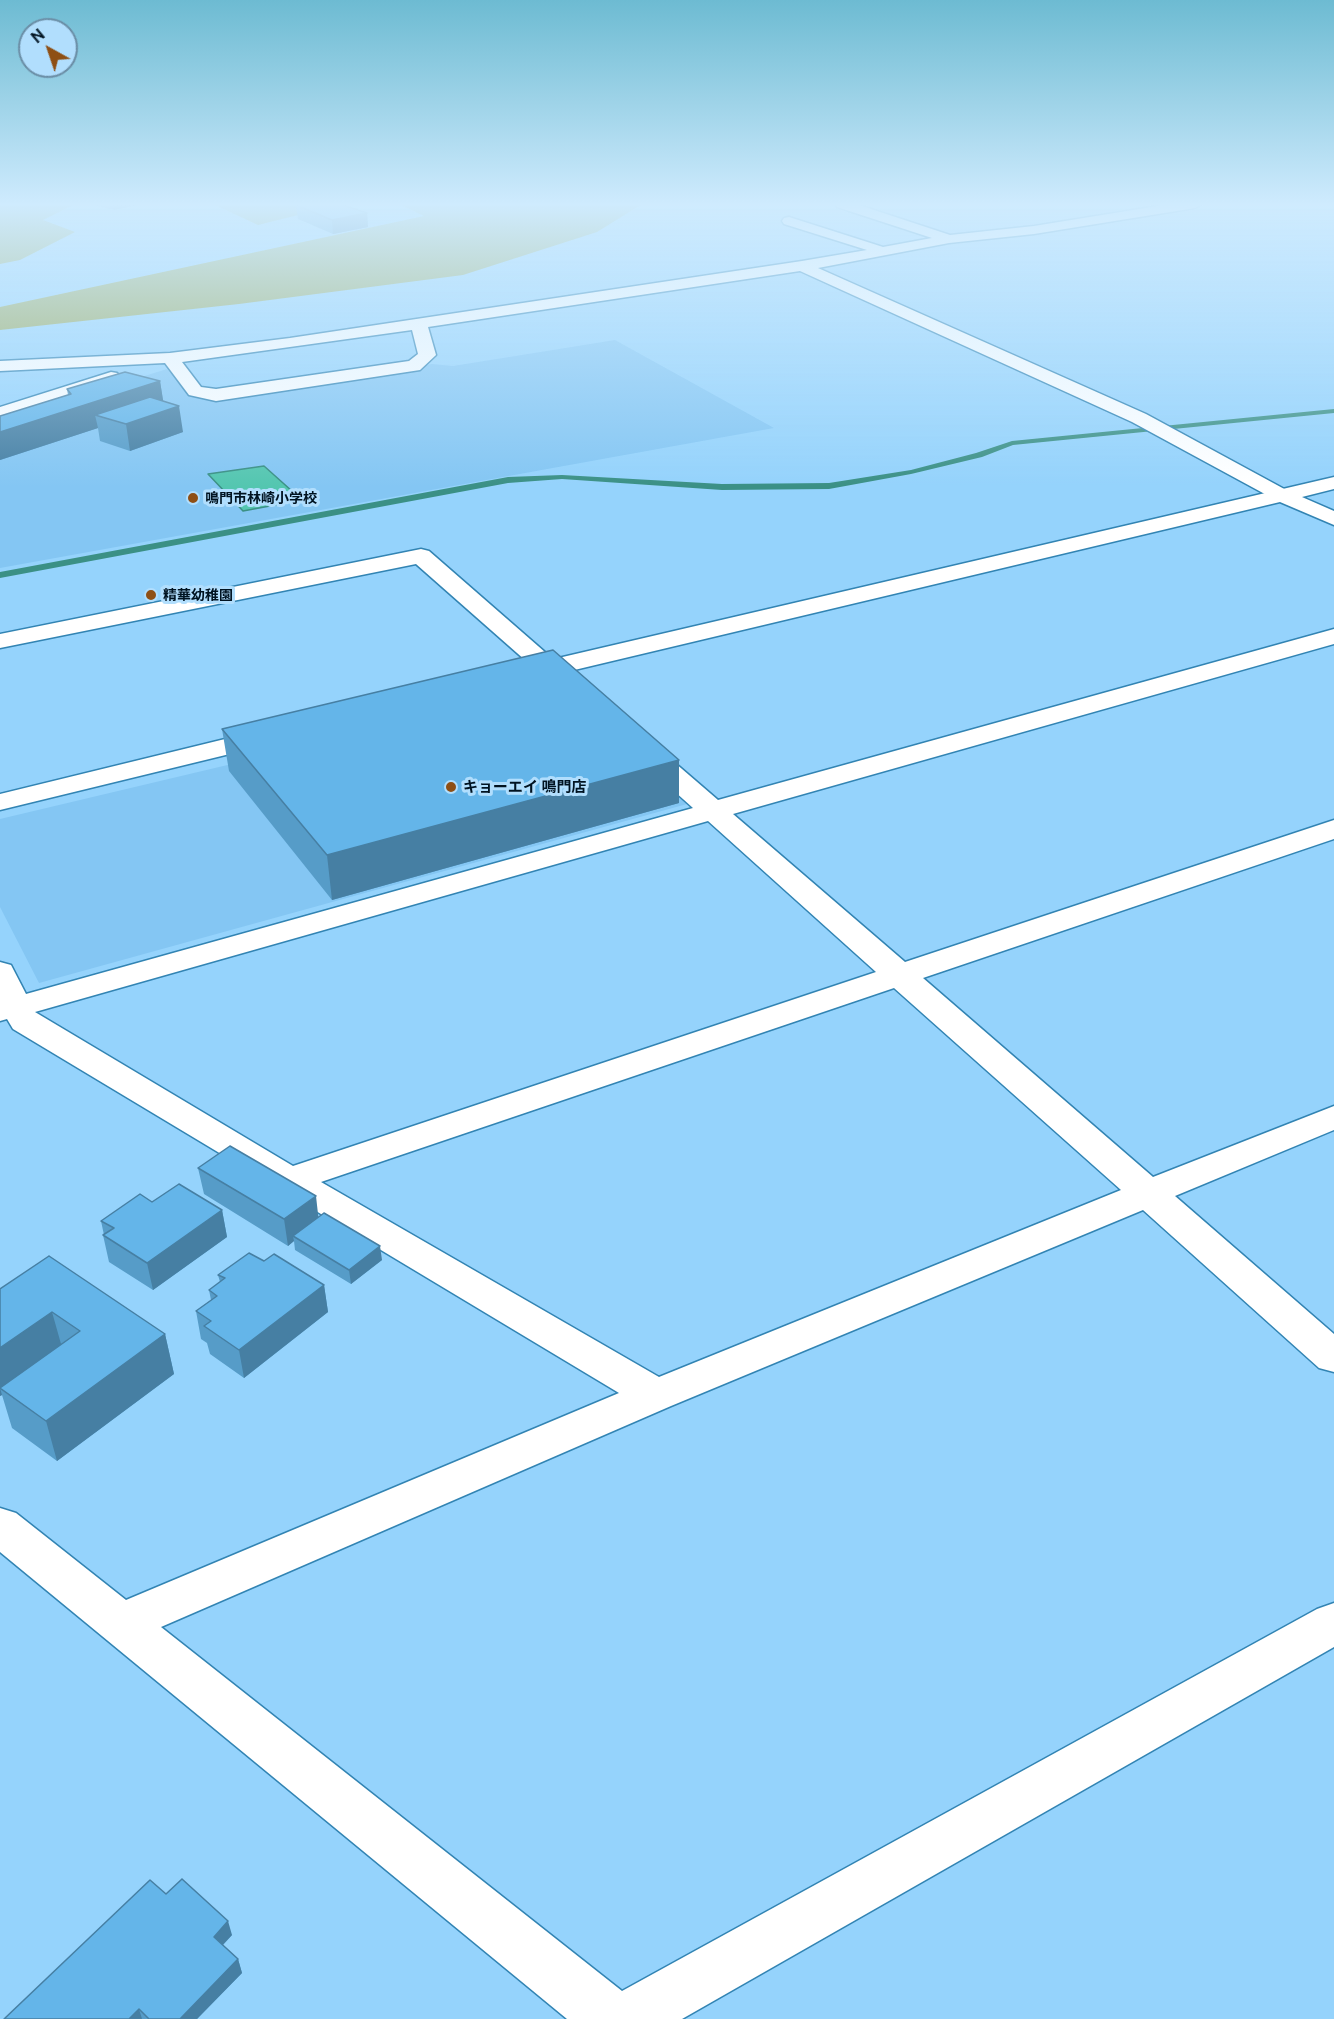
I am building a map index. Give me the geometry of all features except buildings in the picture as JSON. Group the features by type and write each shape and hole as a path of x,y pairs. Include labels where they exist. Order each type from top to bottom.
{"street":[{"path":"0,366 170,358 586,298"},
{"path":"873,298 1139,418 1281,495 1334,519"},
{"path":"170,358 195,391 216,395 414,366 427,355 419,323"},
{"path":"0,413 170,358"},
{"path":"6,393 44,399"},
{"path":"503,679 1334,483"},
{"path":"0,641 421,556 583,698"},
{"path":"8,1009 1334,636"},
{"path":"0,802 297,729"},
{"path":"627,735 1334,1357"},
{"path":"289,1180 1334,830"},
{"path":"0,972 8,1009 25,1022 656,1395"},
{"path":"121,1623 656,1395 1334,1117"},
{"path":"0,1526 612,2019"},
{"path":"627,2019 1334,1623"}],"shaded area":[{"path":"41,298 284,298 0,330 0,307"},
{"name":"鳴門市林崎小学校","path":"615,340 774,428 0,568 0,421 167,369 190,393 217,399 432,364 453,366"},
{"path":"264,466 302,500 243,511 208,474"},
{"path":"556,687 687,804 39,983 0,907 0,819"}],"waterway":[{"path":"0,575 508,480 562,477 722,487 829,486 911,472 979,455 1012,443 1334,411"}],"place":[{"name":"鳴門市林崎小学校","path":"193,498"},
{"name":"精華幼稚園","path":"151,595"},
{"name":"キョーエイ 鳴門店","path":"451,787"}]}
